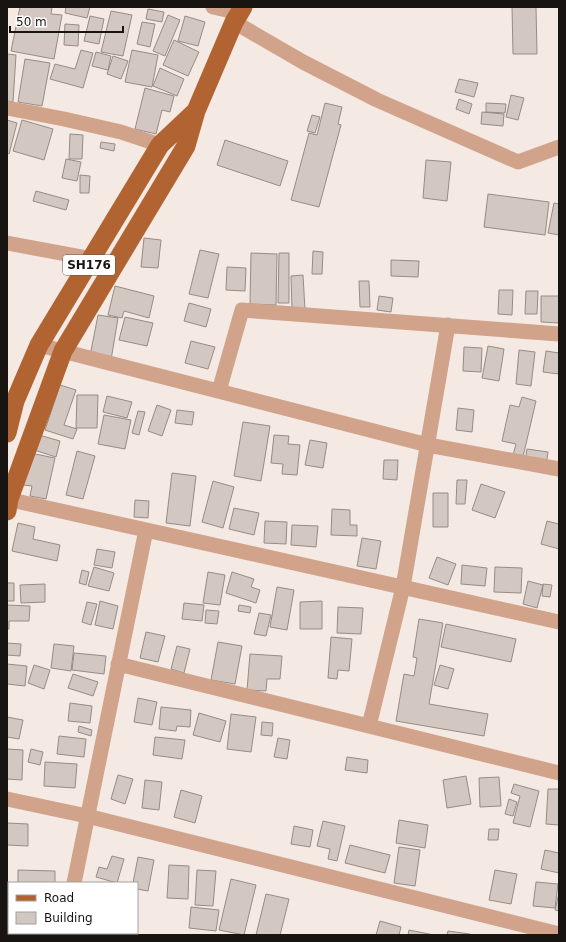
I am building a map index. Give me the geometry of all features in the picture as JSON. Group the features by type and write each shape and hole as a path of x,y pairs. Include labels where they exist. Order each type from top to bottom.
{"main road":[{"name":"SH176","path":"7,433 15,402 39,345 93,259 160,145 196,111 239,14"},
{"path":"8,503 63,351 186,146 196,111"}],"street":[{"path":"213,7 239,14 303,62 377,100 518,162 559,147"},
{"path":"7,108 121,132 160,145"},
{"path":"7,243 93,259"},
{"path":"219,392 242,310 559,334"},
{"path":"368,726 402,587 448,325"},
{"path":"39,345 428,445 559,469"},
{"path":"8,503 146,530 559,622"},
{"path":"74,882 146,530"},
{"path":"118,664 559,773"},
{"path":"7,799 88,816 559,934"}],"building":[{"path":"20,7 52,7 51,14 62,15 54,59 11,51"},
{"path":"66,7 90,7 87,18 65,13"},
{"path":"512,7 536,7 537,54 513,54"},
{"path":"148,9 164,12 162,22 146,19"},
{"path":"111,11 132,15 123,56 101,52"},
{"path":"168,15 180,20 165,56 153,51"},
{"path":"90,16 104,19 99,44 84,41"},
{"path":"185,16 205,22 198,46 178,41"},
{"path":"142,22 155,24 150,47 137,44"},
{"path":"65,24 79,25 78,46 64,45"},
{"path":"174,40 199,52 188,76 163,65"},
{"path":"81,50 93,53 83,88 50,79 55,64 75,69"},
{"path":"132,50 158,55 152,87 125,82"},
{"path":"96,52 111,56 108,70 92,66"},
{"path":"7,54 16,55 13,102 7,101"},
{"path":"113,56 128,61 121,79 107,74"},
{"path":"25,59 50,63 42,106 18,102"},
{"path":"160,68 184,79 177,96 153,86"},
{"path":"459,79 478,83 474,97 455,92"},
{"path":"145,88 174,96 170,112 162,110 156,134 135,129"},
{"path":"511,95 524,98 518,120 506,117"},
{"path":"459,99 472,104 469,114 456,109"},
{"path":"325,103 342,107 338,124 341,125 319,207 291,200 309,133 317,135"},
{"path":"486,103 506,104 505,113 486,112"},
{"path":"482,112 504,114 503,126 481,124"},
{"path":"312,115 320,117 315,133 307,131"},
{"path":"7,120 17,123 9,154 7,153"},
{"path":"22,120 53,129 44,160 13,151"},
{"path":"70,134 83,135 82,159 69,159"},
{"path":"225,140 288,161 280,186 217,165"},
{"path":"101,142 115,144 114,151 100,148"},
{"path":"66,159 81,162 77,181 62,178"},
{"path":"426,160 451,162 447,201 423,198"},
{"path":"80,175 90,176 89,193 80,193"},
{"path":"36,191 69,200 66,210 33,201"},
{"path":"488,194 549,202 545,235 484,227"},
{"path":"554,203 559,204 559,235 548,233"},
{"path":"144,238 161,240 158,268 141,267"},
{"path":"200,250 219,254 208,298 189,294"},
{"path":"313,251 323,252 322,274 312,274"},
{"path":"251,253 277,254 276,305 250,304"},
{"path":"279,253 289,253 289,303 278,303"},
{"path":"391,260 419,261 418,277 391,276"},
{"path":"227,267 246,268 245,291 226,290"},
{"path":"303,275 305,310 292,310 291,276"},
{"path":"359,281 369,281 370,307 360,307"},
{"path":"115,286 154,296 149,318 124,311 122,318 108,315"},
{"path":"499,290 513,290 512,315 498,314"},
{"path":"526,291 538,291 537,314 525,314"},
{"path":"379,296 393,298 391,312 377,310"},
{"path":"541,296 559,296 559,323 541,322"},
{"path":"189,303 211,309 206,327 184,321"},
{"path":"98,315 118,318 111,360 90,356"},
{"path":"125,317 153,323 147,346 119,340"},
{"path":"191,341 215,347 208,369 185,363"},
{"path":"488,346 504,349 499,381 482,378"},
{"path":"464,347 482,348 481,372 463,371"},
{"path":"519,350 535,352 531,386 516,384"},
{"path":"546,351 559,353 559,374 543,372"},
{"path":"60,385 76,390 64,425 77,429 73,439 45,430"},
{"path":"77,395 98,395 97,428 76,428"},
{"path":"107,396 132,402 127,418 103,412"},
{"path":"522,397 536,401 523,457 513,455 516,444 502,441 510,405 519,407"},
{"path":"157,405 171,410 162,436 148,431"},
{"path":"458,408 474,410 472,432 456,430"},
{"path":"177,410 194,412 192,425 175,423"},
{"path":"138,411 145,412 139,435 132,433"},
{"path":"104,415 131,420 125,449 98,444"},
{"path":"243,422 270,426 261,481 234,476"},
{"path":"39,435 60,441 56,457 34,450"},
{"path":"274,435 289,436 288,444 300,445 297,475 282,474 283,464 271,463"},
{"path":"310,440 327,443 323,468 305,465"},
{"path":"527,449 548,452 546,465 525,462"},
{"path":"77,451 95,456 83,499 66,495"},
{"path":"30,453 55,458 46,499 30,496 32,486 23,485"},
{"path":"384,460 398,460 397,480 383,479"},
{"path":"172,473 196,476 190,526 166,523"},
{"path":"457,480 467,480 465,504 456,504"},
{"path":"213,481 234,487 223,528 202,522"},
{"path":"481,484 505,492 495,518 472,510"},
{"path":"433,493 448,493 448,527 433,527"},
{"path":"135,500 149,501 148,518 134,517"},
{"path":"234,508 259,513 254,535 229,529"},
{"path":"332,509 350,510 350,525 357,525 357,536 331,535"},
{"path":"265,521 287,522 286,544 264,543"},
{"path":"547,521 559,524 559,549 541,544"},
{"path":"18,523 35,527 33,539 60,545 57,561 12,551"},
{"path":"292,525 318,526 316,547 291,545"},
{"path":"362,538 381,541 376,569 357,566"},
{"path":"97,549 115,552 112,568 94,565"},
{"path":"437,557 456,564 448,585 429,578"},
{"path":"462,565 487,568 485,586 461,584"},
{"path":"94,567 114,573 109,591 88,586"},
{"path":"495,567 522,568 521,593 494,592"},
{"path":"82,570 89,572 86,585 79,583"},
{"path":"208,572 225,575 220,605 203,603"},
{"path":"232,572 254,579 251,587 260,590 256,603 226,593"},
{"path":"528,581 543,585 537,608 523,604"},
{"path":"7,583 14,583 14,601 7,601"},
{"path":"45,584 45,602 21,603 20,585"},
{"path":"543,584 552,585 550,597 542,596"},
{"path":"277,587 294,590 287,630 270,627"},
{"path":"100,601 118,606 113,629 95,625"},
{"path":"322,601 322,629 300,629 300,602"},
{"path":"87,602 97,604 91,625 82,622"},
{"path":"184,603 204,605 202,621 182,619"},
{"path":"7,605 30,606 29,621 9,621 9,629 7,629"},
{"path":"239,605 251,607 250,613 238,611"},
{"path":"338,607 363,608 361,634 337,633"},
{"path":"206,610 219,611 217,624 205,623"},
{"path":"259,613 271,615 266,636 254,634"},
{"path":"419,619 443,623 429,704 488,714 484,736 396,721 404,674 414,676 417,658 413,657"},
{"path":"446,624 516,639 511,662 441,647"},
{"path":"146,632 165,636 158,662 140,658"},
{"path":"331,637 352,639 349,671 338,670 337,679 328,678"},
{"path":"218,642 242,646 235,684 211,680"},
{"path":"7,643 21,644 20,656 7,655"},
{"path":"54,644 74,646 71,671 51,668"},
{"path":"177,646 190,649 184,673 171,669"},
{"path":"74,653 106,656 104,674 72,670"},
{"path":"250,654 282,656 280,679 267,679 266,691 247,690"},
{"path":"7,664 27,666 25,686 7,684"},
{"path":"34,665 50,670 44,689 28,683"},
{"path":"440,665 454,669 448,689 434,685"},
{"path":"73,674 98,682 93,696 68,688"},
{"path":"138,698 157,702 152,725 134,722"},
{"path":"70,703 92,706 90,723 68,721"},
{"path":"161,707 191,710 190,727 177,726 176,731 159,729"},
{"path":"199,713 226,721 220,742 193,735"},
{"path":"231,714 256,717 251,752 227,749"},
{"path":"7,717 23,720 19,739 7,737"},
{"path":"262,722 273,723 272,736 261,735"},
{"path":"79,726 92,730 91,736 78,732"},
{"path":"59,736 86,739 84,757 57,754"},
{"path":"155,737 185,740 182,759 153,755"},
{"path":"278,738 290,740 287,759 274,757"},
{"path":"7,749 23,750 22,780 7,779"},
{"path":"31,749 43,752 40,765 28,762"},
{"path":"347,757 368,760 367,773 345,770"},
{"path":"45,762 77,764 75,788 44,786"},
{"path":"118,775 133,779 125,804 111,799"},
{"path":"466,776 471,804 447,808 443,780"},
{"path":"499,777 501,806 480,807 479,778"},
{"path":"145,780 162,782 159,810 142,808"},
{"path":"514,784 539,791 530,827 513,823 520,796 511,793"},
{"path":"548,789 559,789 559,825 546,824"},
{"path":"181,790 202,796 195,823 174,817"},
{"path":"509,799 517,802 513,816 505,814"},
{"path":"399,820 428,825 425,848 396,843"},
{"path":"323,821 345,826 337,861 328,859 330,849 317,846"},
{"path":"7,823 28,824 28,846 7,845"},
{"path":"294,826 313,830 310,847 291,844"},
{"path":"489,829 499,829 498,840 488,840"},
{"path":"350,845 390,855 385,873 345,863"},
{"path":"399,847 420,850 415,886 394,883"},
{"path":"545,850 559,853 559,873 541,869"},
{"path":"112,856 124,859 117,882 96,877 99,867 107,869"},
{"path":"138,857 154,860 148,891 138,889 138,882 133,882"},
{"path":"169,865 189,866 188,899 167,898"},
{"path":"18,870 55,871 55,882 18,882"},
{"path":"197,870 216,871 213,906 195,905"},
{"path":"495,870 517,874 511,904 489,900"},
{"path":"231,879 256,885 244,935 219,930"},
{"path":"536,882 558,884 555,908 533,906"},
{"path":"559,893 559,911 555,910"},
{"path":"266,894 289,899 280,935 256,935"},
{"path":"191,907 219,910 216,931 189,928"},
{"path":"380,921 401,927 399,935 376,935"},
{"path":"409,930 434,935 408,935"},
{"path":"448,931 470,934 447,935"},
{"path":"76,934 106,934 105,935"}]}
